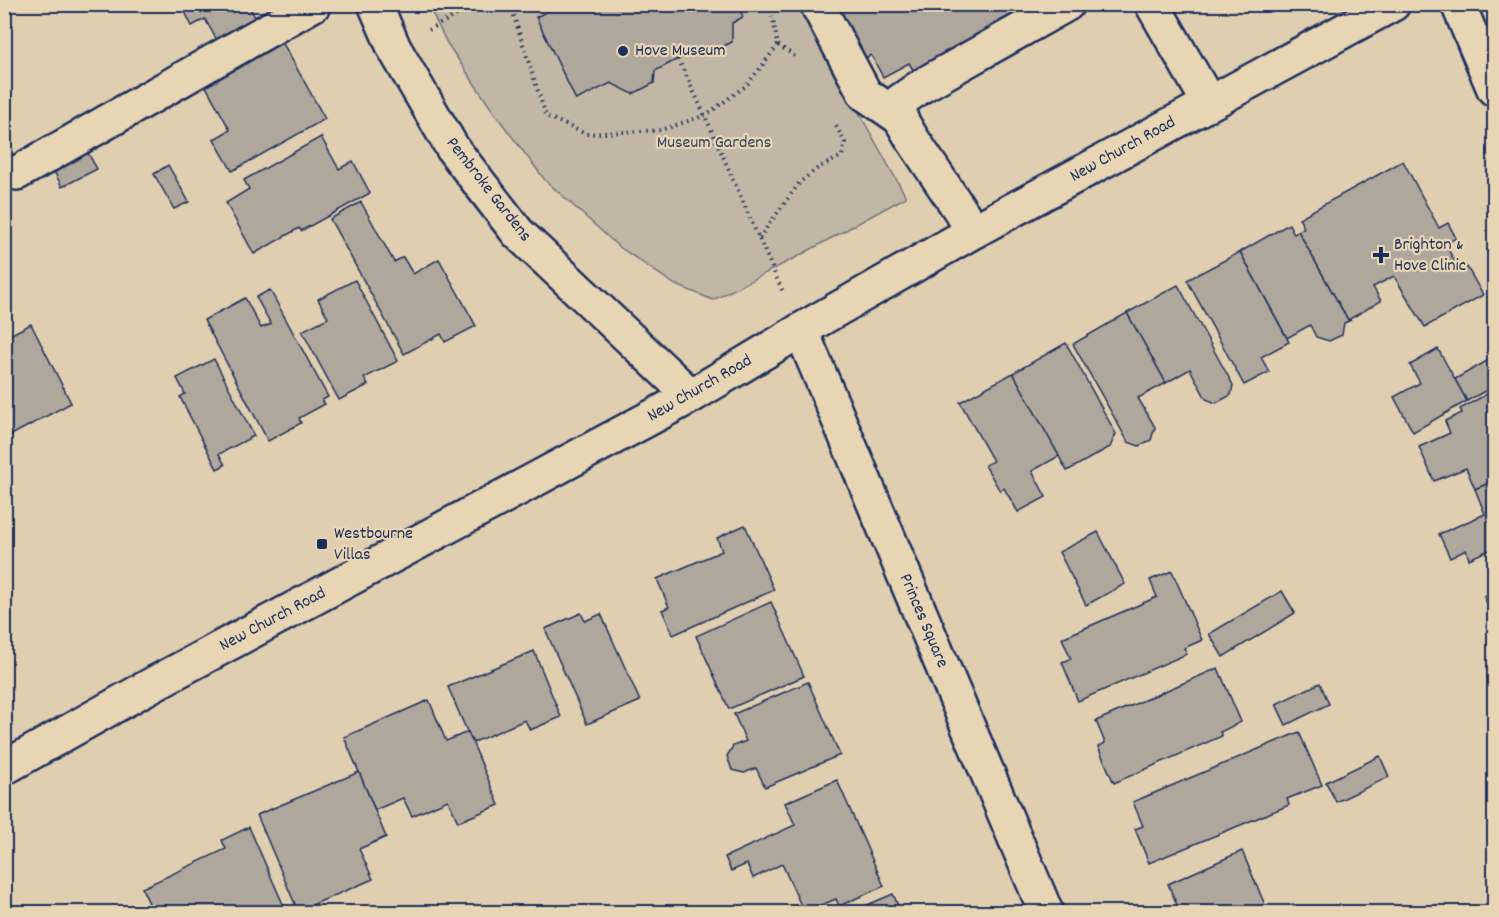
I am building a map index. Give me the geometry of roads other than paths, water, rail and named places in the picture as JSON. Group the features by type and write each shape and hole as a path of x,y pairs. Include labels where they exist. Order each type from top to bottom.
{"main road":[{"path":"18,173 314,4"},
{"name":"Pembroke Gardens","path":"375,4 394,48 453,149 518,234 691,396"},
{"path":"817,4 865,94 900,118 974,231"},
{"path":"900,118 900,101 923,85 1067,4"},
{"path":"1152,4 1209,103"},
{"name":"New Church Road","path":"4,768 166,677 691,396 974,231 1209,103 1353,14 1393,4"},
{"path":"1458,4 1494,89"},
{"name":"Princes Square","path":"801,330 1046,912"}],"place":[{"name":"Hove Museum","path":"623,51"},
{"name":"Brighton & Hove Clinic","path":"1381,255"},
{"name":"Westbourne Villas","path":"322,544"}],"park label":[{"name":"Museum Gardens","path":"714,143"}]}
